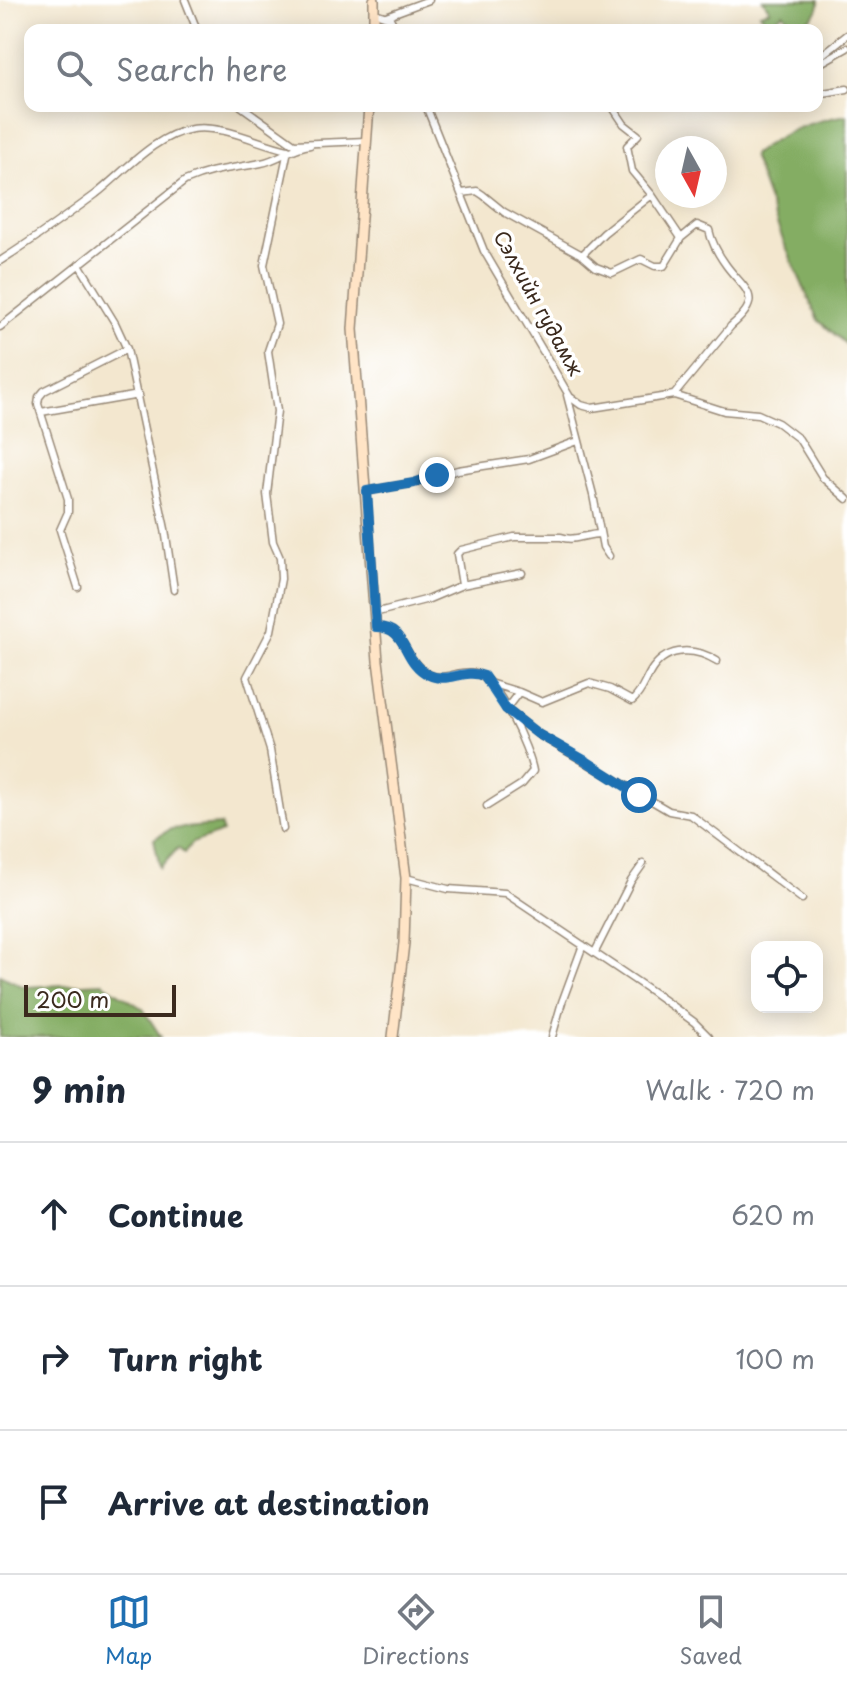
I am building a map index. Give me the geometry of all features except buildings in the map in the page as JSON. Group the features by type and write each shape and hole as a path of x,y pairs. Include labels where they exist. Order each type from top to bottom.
{"main road":[{"path":"374,0 381,15 377,24"},
{"path":"368,112 353,329 378,661 406,878 404,943 393,1037"}],"street":[{"path":"185,0 195,24"},
{"path":"381,15 429,0"},
{"path":"381,15 390,18 393,24"},
{"path":"823,57 847,35"},
{"path":"823,59 847,48"},
{"path":"823,93 847,89"},
{"path":"249,112 294,144 366,141"},
{"name":"Сэлхийн гудамж","path":"428,112 484,251 566,391 581,405 592,408 674,395 724,411 758,414 778,423 799,439 823,478 847,499"},
{"path":"616,112 624,124 638,135 627,146 632,171 681,238"},
{"path":"0,261 92,197 163,140 179,133 197,129 220,131 288,150"},
{"path":"0,327 185,181 208,171 276,159 288,150 310,145"},
{"path":"283,829 270,750 247,677 271,631 281,579 280,558 273,542 267,494 277,411 268,351 277,324 264,265 288,150"},
{"path":"462,193 477,191 504,212 582,255 596,267 612,273 641,259 664,266 681,238 697,225 709,230 712,244 727,268 742,281 749,300 742,316 674,395"},
{"path":"582,255 652,195"},
{"path":"79,264 127,349 139,395 174,590"},
{"path":"78,587 60,530 68,512 68,499 39,397 44,391 127,349"},
{"path":"566,391 588,471 603,547 609,556"},
{"path":"41,412 139,395"},
{"path":"367,491 414,483 458,470 529,459 575,442"},
{"path":"462,585 457,562 457,554 461,550 514,537 567,539 600,534"},
{"path":"374,613 429,599 462,585 522,573"},
{"path":"376,627 388,627 395,631 411,659 432,677 444,679 470,672 484,676 506,709 527,749 533,771 522,784 487,806"},
{"path":"489,683 542,702 589,683 610,689 632,701 641,692 653,669 665,657 692,650 704,652 717,661"},
{"path":"506,709 519,692"},
{"path":"506,709 538,734 639,795 669,811 691,815 802,899"},
{"path":"595,952 643,864"},
{"path":"406,878 448,889 505,893 595,952 694,1022 709,1037"},
{"path":"552,1037 583,945"}],"green space":[{"path":"763,0 819,0 815,14 803,24 793,24 783,13 772,22 766,22 760,13 770,10"},
{"path":"847,115 847,345 818,320 784,243 752,155 796,129"},
{"path":"220,825 223,832 192,843 184,853 178,848 160,868 154,839 171,829"},
{"path":"0,975 24,987 103,983 143,1009 161,1037 0,1037"}],"route":[{"path":"437,475 414,483 367,491 376,627 392,628 411,659 432,677 444,679 470,672 484,676 506,709 538,734 639,795"}]}
